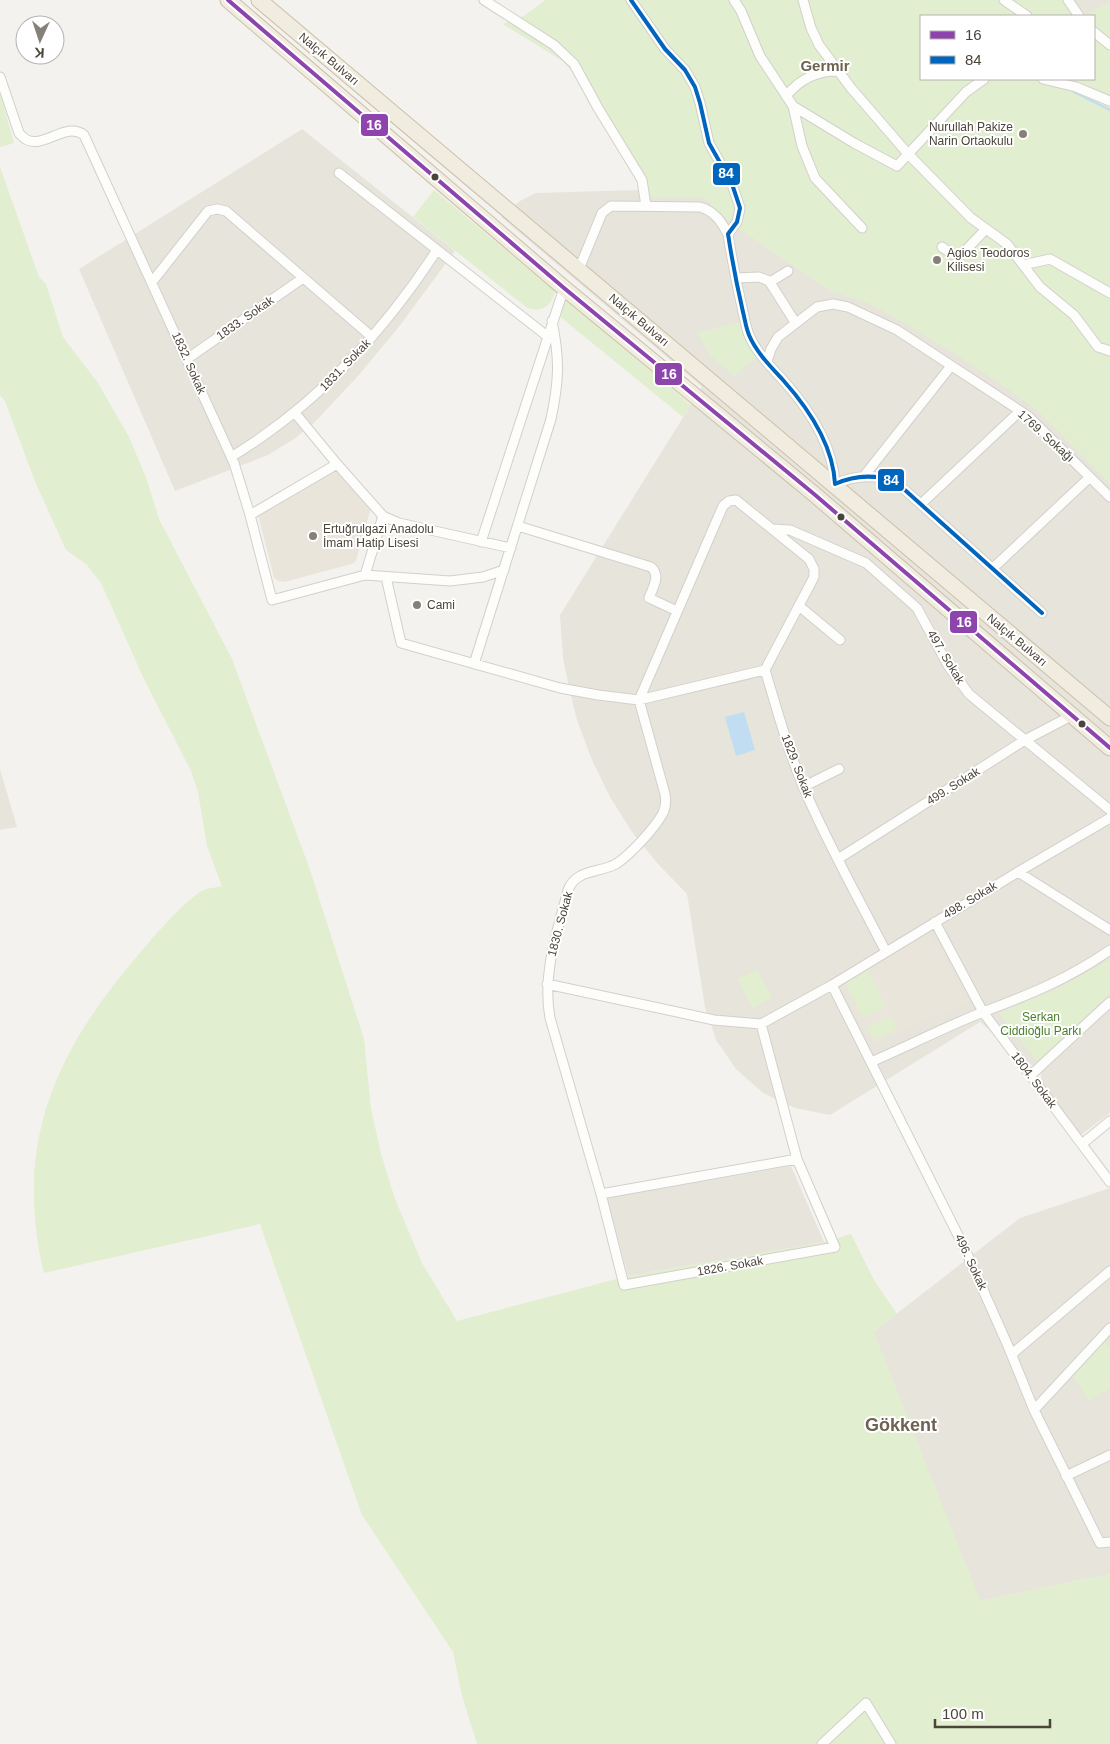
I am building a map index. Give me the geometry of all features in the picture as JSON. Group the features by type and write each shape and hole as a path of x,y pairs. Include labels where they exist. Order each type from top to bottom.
{"highway":[{"name":"Nalçık Bulvarı","path":"228,0 564,288 814,494 1070,716 1110,748"},
{"name":"Nalçık Bulvarı","path":"259,0 1110,718"}],"street":[{"path":"484,0 554,45 574,64 598,108 642,180 646,206"},
{"path":"631,0 665,49 685,70 695,87 709,143 732,184 740,208 737,222 728,234"},
{"path":"734,0 741,11 760,56 793,106 802,146 815,178 862,228"},
{"path":"803,0 814,37 837,71 909,155 972,218 1007,244 1040,287 1074,315 1098,347 1110,351"},
{"path":"1004,0 1026,15"},
{"path":"1068,0 1078,15"},
{"path":"1095,33 1110,45"},
{"path":"786,96 798,84 812,75 837,71"},
{"name":"1832. Sokak","path":"0,77 19,133 25,139 39,142 70,130 78,131 84,135 231,457 250,515 272,600 365,575"},
{"path":"793,106 854,143 897,166 966,92 983,80"},
{"path":"1047,80 1089,91 1110,100"},
{"path":"1080,80 1089,91"},
{"path":"339,172 547,336"},
{"path":"580,269 604,210 616,205 696,206 705,208 717,217 728,234 748,334 815,424 832,460 834,484 864,476 883,477 896,482 1042,613"},
{"path":"152,282 208,211 217,209 226,211 372,337"},
{"path":"942,246 952,254 961,255 986,229"},
{"name":"1831. Sokak","path":"231,457 295,413 342,370 372,337 408,292 437,250"},
{"path":"1023,264 1050,259 1110,292"},
{"path":"770,282 788,271"},
{"path":"736,278 760,277 770,282 795,322"},
{"name":"1833. Sokak","path":"187,359 303,278"},
{"path":"481,542 564,288"},
{"name":"1769. Sokağı","path":"767,362 770,348 778,337 795,322 817,307 833,304 848,307 898,330 1028,416 1110,497"},
{"path":"474,664 551,419 557,388 558,359 552,321"},
{"path":"864,476 950,366"},
{"path":"921,504 1020,411"},
{"path":"295,413 383,516 398,523 511,548"},
{"path":"250,515 337,464"},
{"path":"992,568 1090,476"},
{"path":"386,577 401,643 560,688 639,700 765,670 814,578 814,569 809,559 736,500 727,502 724,506 639,700"},
{"path":"383,516 365,575 450,581 483,577 504,570"},
{"path":"518,526 651,567 657,576 649,598 677,611"},
{"name":"497. Sokak","path":"772,529 790,530 866,563 917,608 949,667 969,694 1110,810"},
{"path":"799,606 840,640"},
{"name":"1829. Sokak","path":"765,670 789,749 803,787 886,952"},
{"name":"1830. Sokak","path":"624,1285 601,1194 550,1018 547,984 552,950 568,890 572,882 583,874 609,867 628,855 660,816 664,808 666,799 664,789 639,700"},
{"name":"499. Sokak","path":"838,859 1025,740 1070,716"},
{"path":"803,787 839,769"},
{"name":"498. Sokak","path":"760,1024 832,985 1110,818"},
{"path":"1018,872 1110,930"},
{"name":"1804. Sokak","path":"935,922 983,1012 1110,1182"},
{"path":"871,1062 983,1012 1021,999 1052,985 1110,950"},
{"path":"547,984 714,1020 760,1024 797,1158 601,1194"},
{"name":"496. Sokak","path":"832,985 964,1247 1012,1354 1034,1410 1066,1476 1100,1543 1110,1542"},
{"path":"1032,1076 1110,1002"},
{"path":"1082,1144 1110,1121"},
{"name":"1826. Sokak","path":"624,1285 835,1247 797,1158"},
{"path":"1012,1354 1110,1271"},
{"path":"1034,1410 1110,1328"},
{"path":"1066,1476 1110,1455"},
{"path":"822,1744 866,1703 891,1744"}],"shaded area":[{"path":"546,0 1110,0 1110,1113 1081,1135 1041,1085 1041,1073 980,1022 830,1115 795,1108 763,1093 736,1069 716,1040 705,1007 687,894 658,864 632,832 610,797 592,760 577,720 570,692 563,658 560,615 702,387 501,217 520,201 536,193 639,190 639,181 572,71 563,61 503,24 524,16"},
{"path":"302,129 455,251 398,328 358,376 314,423 294,439 268,455 175,491 79,269"},
{"name":"Ertuğrulgazi Anadolu İmam Hatip Lisesi","path":"336,467 371,508 356,561 352,564 284,582 279,581 274,578 257,511"},
{"path":"0,769 17,827 0,830"},
{"path":"927,927 967,1002 875,1043 869,1039 841,983"},
{"path":"791,1166 824,1242 628,1276 607,1198"},
{"path":"1110,1188 1110,1574 980,1601 873,1332 1020,1218"}],"green space":[{"path":"546,0 1062,0 1087,14 1110,2 1110,484 1037,410 952,352 868,303 831,291 736,227 703,197 652,197 640,190 639,181 572,71 563,61 503,24 524,16"},
{"path":"0,92 14,143 0,147"},
{"path":"0,167 39,277 46,284 63,337 98,383 129,437 146,477 159,519 232,659 309,867 364,1039 371,1109 381,1154 395,1199 422,1263 457,1321 628,1276 824,1242 851,1234 874,1280 897,1314 874,1332 980,1601 1110,1574 1110,1744 477,1744 462,1696 453,1652 362,1515 260,1224 44,1273 36,1226 34,1182 38,1141 48,1102 64,1064 84,1027 110,991 160,929 200,892 222,886 207,846 198,792 191,771 143,677 101,583 86,564 66,550 34,479 5,401 0,395"},
{"path":"434,190 555,291 551,301 545,307 536,310 526,307 413,217"},
{"path":"565,297 691,405 683,417 558,315"},
{"path":"740,322 757,357 734,376 711,356 697,333"},
{"name":"Serkan Ciddioğlu Parkı","path":"1110,959 1110,993 1038,1063 999,1013 1063,986"},
{"path":"757,969 772,998 753,1008 737,979"},
{"path":"867,969 886,1007 863,1018 844,980"},
{"path":"891,1016 897,1029 874,1040 867,1027"},
{"path":"1098,1333 1110,1350 1110,1388 1089,1401 1066,1366"}],"water":[{"path":"744,712 755,750 736,756 725,717"}],"waterway":[{"path":"1074,92 1110,110"}],"transit line":[{"name":"16","path":"228,0 564,288 814,494 1110,748"},
{"name":"84","path":"631,0 665,49 685,70 695,87 709,143 732,184 740,208 737,222 728,234 748,332 760,353 793,391 818,428 830,455 835,484 858,477 873,477 896,482 1042,613"}],"place":[{"name":"Nurullah Pakize Narin Ortaokulu","path":"1023,134"},
{"name":"Agios Teodoros Kilisesi","path":"937,260"},
{"name":"Ertuğrulgazi Anadolu İmam Hatip Lisesi","path":"313,536"},
{"name":"Cami","path":"417,605"}],"district":[{"name":"Germir","path":"825,66"},
{"name":"Gökkent","path":"901,1425"}]}
